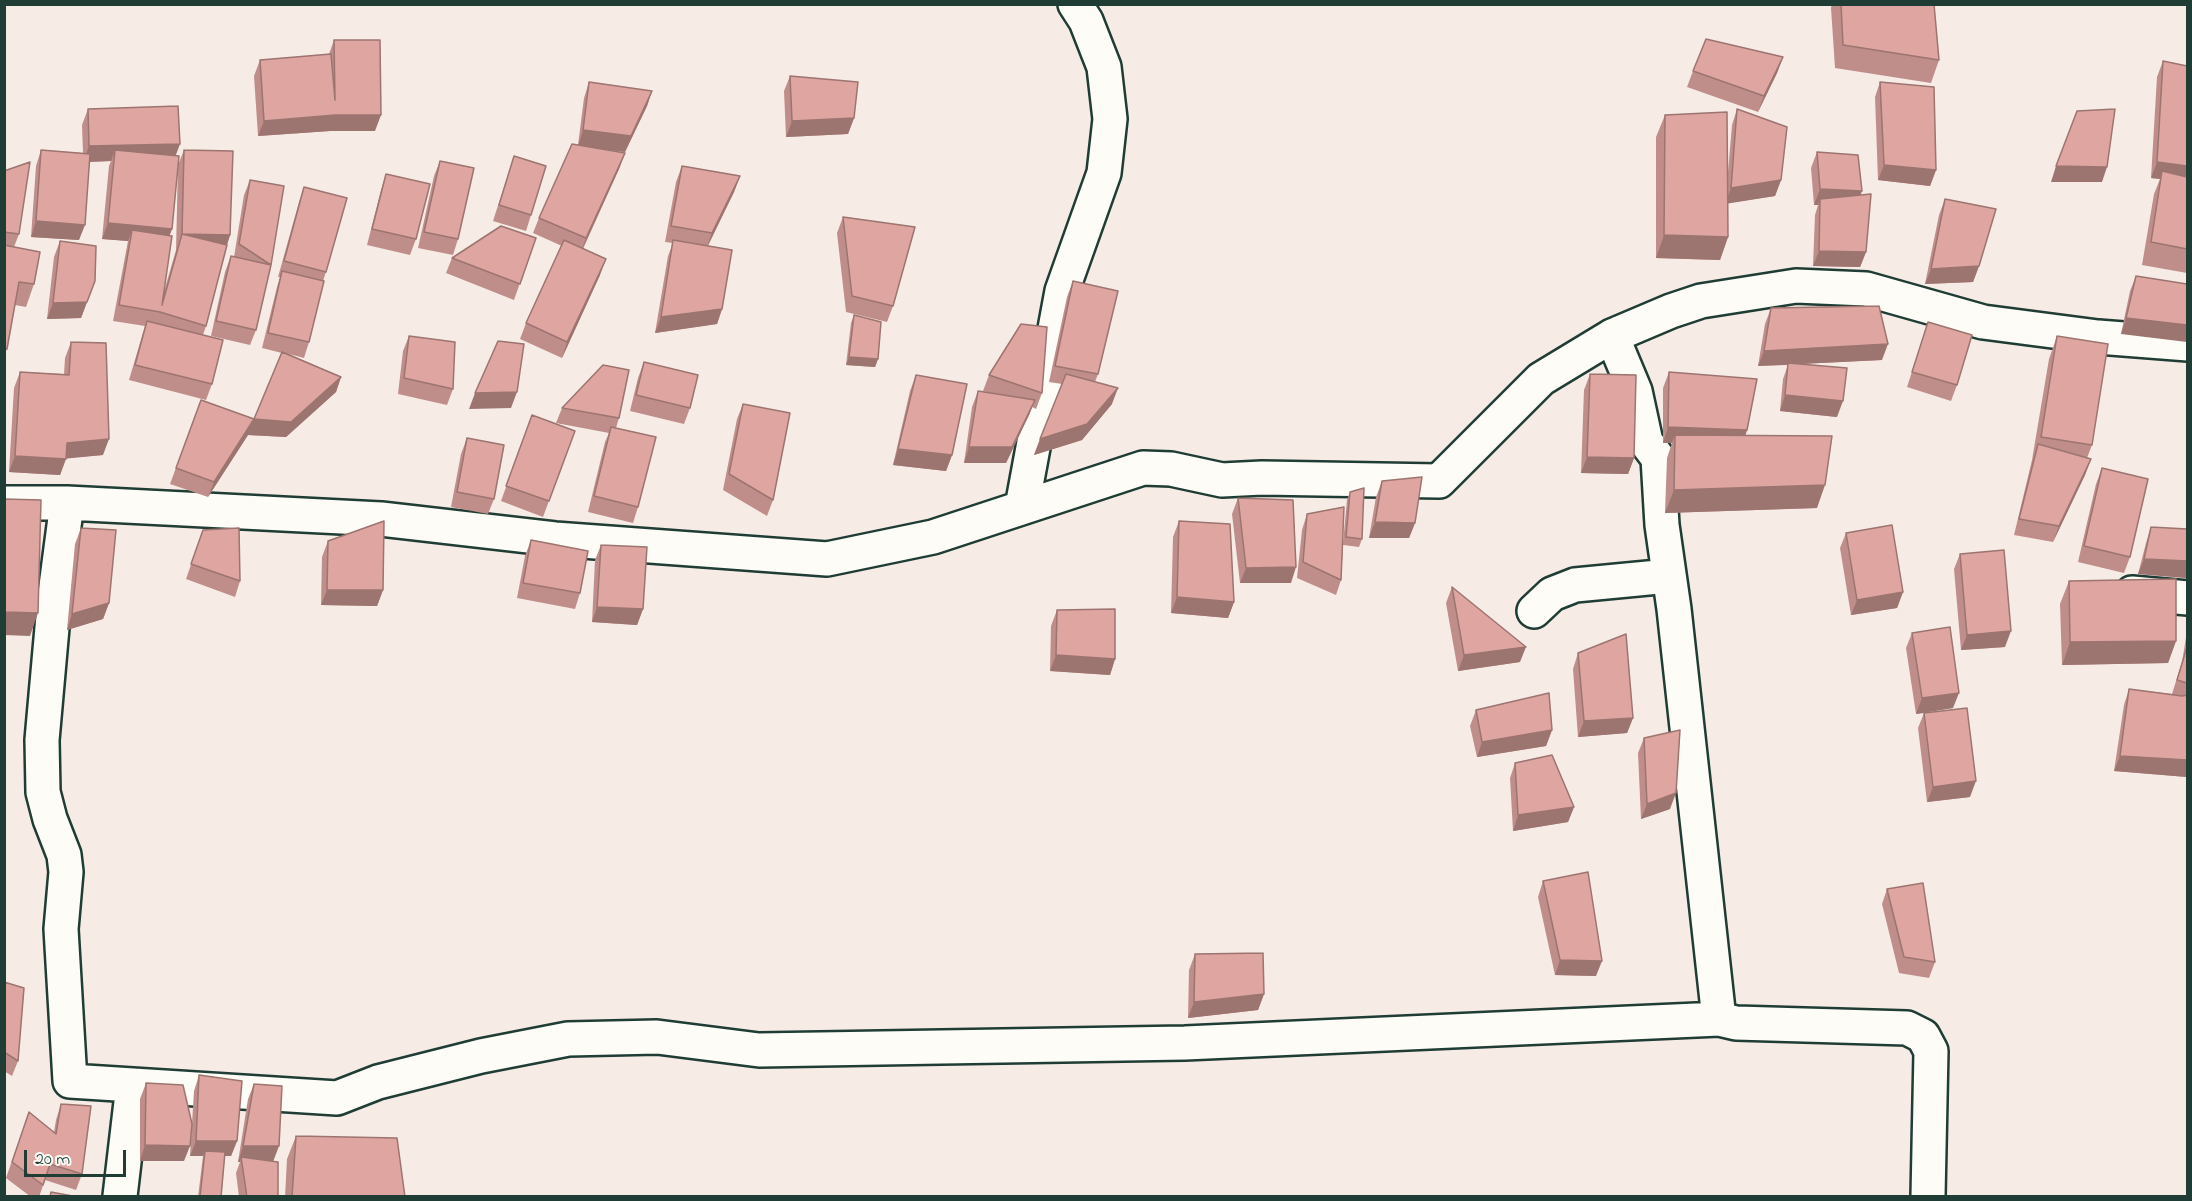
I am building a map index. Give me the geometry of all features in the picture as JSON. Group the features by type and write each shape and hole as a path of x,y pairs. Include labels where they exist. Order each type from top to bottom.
{"street":[{"path":"1022,507 1062,291 1104,173 1110,119 1104,67 1086,21 1075,4"},
{"path":"4,503 67,503 381,519 555,539 827,559 933,537 1143,468 1171,469 1222,480 1273,478 1439,481 1542,379 1612,336 1701,301 1796,286 1866,289 1983,322 2098,337 2187,344"},
{"path":"1612,336 1635,391 1646,442 1658,458 1662,525 1719,1019"},
{"path":"67,503 55,594 42,740 43,792 50,819 64,855 66,872 60,929 70,1081 337,1098 378,1082 481,1056 568,1039 657,1037 759,1050 1173,1043 1719,1019 1736,1023 1907,1028 1923,1036 1931,1051 1928,1197"},
{"path":"1534,611 1552,594 1575,585 1669,576"},
{"path":"2129,593 2187,598"},
{"path":"120,1197 133,1085"}],"building":[{"path":"1841,4 1934,4 1939,60 1843,45"},
{"path":"1706,39 1783,57 1764,96 1693,71"},
{"path":"334,40 380,40 381,115 335,115 264,121 260,60 331,54 335,100"},
{"path":"2163,61 2187,66 2187,166 2157,162"},
{"path":"790,76 858,82 854,118 792,121"},
{"path":"589,82 652,91 631,136 583,130"},
{"path":"1880,82 1934,87 1936,170 1884,165"},
{"path":"178,106 180,144 89,146 88,109"},
{"path":"1737,109 1787,127 1781,180 1731,188"},
{"path":"2115,109 2107,167 2056,166 2077,111"},
{"path":"1727,112 1728,237 1664,235 1665,115"},
{"path":"572,144 625,153 586,238 539,218"},
{"path":"41,150 90,154 85,225 36,221"},
{"path":"115,150 179,156 172,229 108,223"},
{"path":"184,150 233,151 230,235 182,234"},
{"path":"1817,152 1858,155 1862,191 1820,189"},
{"path":"514,156 546,166 531,215 499,205"},
{"path":"440,161 474,168 458,239 424,232"},
{"path":"30,162 19,234 4,232 4,171"},
{"path":"682,166 740,176 712,233 671,226"},
{"path":"2162,171 2187,177 2187,249 2151,242"},
{"path":"386,174 430,184 416,239 372,229"},
{"path":"250,180 284,186 271,265 239,244"},
{"path":"304,187 347,198 326,272 284,261"},
{"path":"1871,194 1866,252 1819,251 1820,199"},
{"path":"1945,199 1996,209 1979,266 1931,269"},
{"path":"843,217 915,227 893,306 852,296"},
{"path":"501,226 536,238 520,284 452,258"},
{"path":"132,230 172,236 162,305 182,234 227,245 206,326 160,312 119,305"},
{"path":"564,240 606,259 567,342 526,323"},
{"path":"673,240 732,250 722,309 661,317"},
{"path":"60,241 96,246 95,281 87,302 53,303"},
{"path":"4,245 40,252 34,284 19,282 7,349 4,349"},
{"path":"231,256 271,265 256,330 216,321"},
{"path":"282,271 324,281 309,342 268,333"},
{"path":"2136,276 2187,284 2187,325 2126,318"},
{"path":"1073,281 1118,291 1098,374 1055,366"},
{"path":"1879,306 1888,344 1764,351 1771,308"},
{"path":"854,315 881,322 878,359 849,357"},
{"path":"147,321 223,340 212,384 135,365"},
{"path":"1928,322 1972,335 1957,385 1912,372"},
{"path":"1021,324 1047,327 1042,393 989,375"},
{"path":"409,336 455,342 453,389 404,378"},
{"path":"2057,336 2108,344 2092,445 2041,437"},
{"path":"498,341 524,344 517,392 475,393"},
{"path":"71,342 106,343 109,439 67,443 66,459 15,456 20,372 69,375"},
{"path":"282,352 341,377 291,422 254,419"},
{"path":"644,362 698,375 690,408 636,395"},
{"path":"1788,363 1847,368 1843,401 1785,395"},
{"path":"603,365 629,370 619,418 562,408"},
{"path":"1669,372 1757,379 1747,430 1668,427"},
{"path":"1066,374 1118,388 1087,424 1040,439"},
{"path":"1590,374 1636,375 1634,458 1587,457"},
{"path":"916,375 967,384 952,455 898,449"},
{"path":"978,391 1035,400 1012,447 969,447"},
{"path":"201,400 254,419 214,482 176,468"},
{"path":"743,404 790,413 773,500 729,474"},
{"path":"532,415 575,431 549,501 506,486"},
{"path":"611,427 656,437 638,507 594,496"},
{"path":"1675,435 1832,436 1825,485 1674,490"},
{"path":"467,438 504,445 494,499 457,492"},
{"path":"2038,444 2091,459 2059,526 2019,519"},
{"path":"2102,468 2148,479 2130,557 2084,546"},
{"path":"1422,477 1415,523 1375,522 1382,481"},
{"path":"1364,488 1362,539 1346,537 1350,492"},
{"path":"1238,498 1293,500 1296,567 1246,568"},
{"path":"4,499 41,500 38,613 4,612"},
{"path":"1344,507 1341,580 1303,562 1307,514"},
{"path":"384,521 383,590 327,590 328,541"},
{"path":"1179,521 1230,524 1234,602 1177,597"},
{"path":"1892,525 1903,592 1857,600 1846,533"},
{"path":"2151,527 2187,529 2187,561 2144,559"},
{"path":"81,528 116,530 109,603 72,614"},
{"path":"239,528 240,581 191,564 203,530"},
{"path":"531,540 588,551 580,593 523,583"},
{"path":"601,545 647,547 643,609 597,607"},
{"path":"2004,550 2011,631 1967,635 1960,554"},
{"path":"2176,579 2176,641 2070,642 2069,581"},
{"path":"1452,587 1526,647 1464,655"},
{"path":"1115,609 1115,659 1056,655 1057,610"},
{"path":"1950,627 1959,693 1922,698 1912,633"},
{"path":"1626,634 1633,718 1584,721 1578,653"},
{"path":"2187,647 2187,683 2177,680"},
{"path":"2129,689 2187,695 2187,760 2120,756"},
{"path":"1549,693 1552,730 1482,742 1476,710"},
{"path":"1967,708 1976,781 1933,787 1924,713"},
{"path":"1680,730 1676,793 1647,804 1644,738"},
{"path":"1552,755 1574,807 1518,815 1515,763"},
{"path":"1588,872 1602,961 1560,960 1543,881"},
{"path":"1923,883 1935,962 1904,957 1887,889"},
{"path":"1263,953 1264,994 1194,1002 1195,954"},
{"path":"4,982 24,988 18,1061 4,1052"},
{"path":"199,1075 242,1081 237,1141 196,1141"},
{"path":"146,1083 183,1085 192,1124 190,1146 145,1145"},
{"path":"254,1084 282,1086 279,1146 243,1146"},
{"path":"61,1104 91,1106 82,1174 50,1164 43,1185 12,1162 29,1112 56,1134"},
{"path":"296,1136 397,1138 405,1197 292,1197"},
{"path":"205,1151 225,1152 221,1197 200,1197"},
{"path":"241,1157 278,1162 278,1197 247,1197"},
{"path":"51,1192 78,1197 50,1197"}]}
